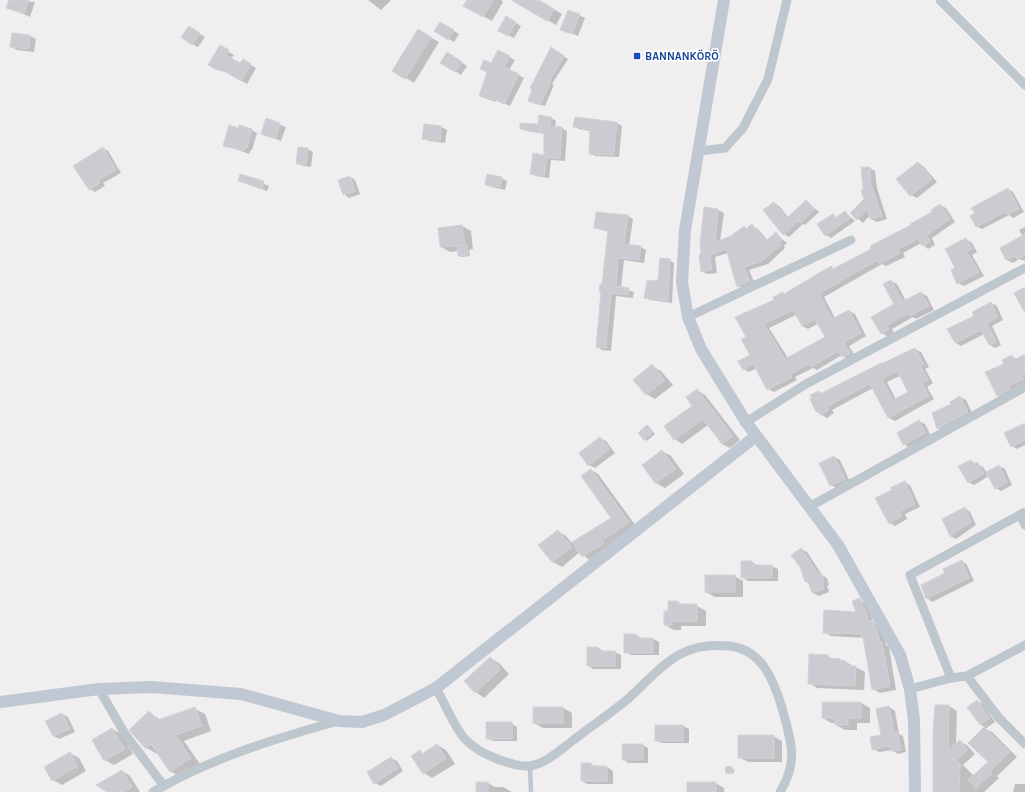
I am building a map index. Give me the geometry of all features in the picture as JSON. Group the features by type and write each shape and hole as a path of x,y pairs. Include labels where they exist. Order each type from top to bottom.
{"main road":[{"path":"724,0 715,41 686,230 682,282 688,317 701,349 746,422 838,545 900,655 910,689 914,721 915,792"},
{"path":"0,702 99,689 152,687 241,694 340,721 362,722 384,715 436,688 756,436"}],"street":[{"path":"699,151 725,148 743,128 768,79 787,0"},
{"path":"940,0 1025,85"},
{"path":"688,317 851,240"},
{"path":"746,422 806,384 1025,268"},
{"path":"809,507 1025,387"},
{"path":"951,678 910,575 1022,514 1025,525"},
{"path":"436,688 463,737 474,748 490,756 513,764 530,766 549,759 628,699 671,661 689,650 711,645 734,647 753,655 768,670 776,688 790,739 792,758 789,777 780,792"},
{"path":"910,689 951,678 967,676 1025,645"},
{"path":"967,676 999,718 1025,744"},
{"path":"99,689 125,734 164,786"},
{"path":"153,792 188,772 246,749 340,721"}],"lane":[{"path":"530,766 531,792"}],"building":[{"path":"9,0 29,0 24,14 6,8"},
{"path":"467,0 493,0 483,17 463,6"},
{"path":"511,0 539,0 554,9 547,21"},
{"path":"568,10 580,14 572,34 560,30"},
{"path":"506,16 516,22 508,36 498,31"},
{"path":"440,22 454,30 448,40 434,31"},
{"path":"189,26 200,33 192,45 181,37"},
{"path":"418,29 431,37 405,79 392,71"},
{"path":"12,33 30,35 29,49 10,47"},
{"path":"220,45 229,50 226,55 240,63 243,59 251,64 241,81 219,68 217,70 208,65"},
{"path":"551,47 564,56 549,81 551,82 540,105 528,101 532,90 530,88"},
{"path":"498,50 510,56 504,67 519,74 504,104 491,98 490,100 479,96 487,72 480,69 484,60 491,63"},
{"path":"447,52 462,62 455,72 440,63"},
{"path":"539,115 551,117 550,126 562,127 560,159 547,158 544,176 530,174 533,153 544,155 544,133 520,129 520,123 538,124"},
{"path":"575,117 617,122 614,155 589,154 590,129 573,127"},
{"path":"266,118 280,123 276,139 261,134"},
{"path":"424,124 441,126 440,141 422,139"},
{"path":"229,125 238,128 239,125 252,129 247,148 245,147 244,151 223,146"},
{"path":"103,147 116,170 98,180 100,183 89,190 73,166"},
{"path":"298,147 308,148 306,165 296,164"},
{"path":"918,162 932,179 910,196 896,179"},
{"path":"861,167 870,167 871,184 882,216 870,219 867,209 857,220 850,213 864,199 861,191 863,190"},
{"path":"240,174 264,181 262,189 238,181"},
{"path":"487,174 502,177 500,187 485,185"},
{"path":"350,176 355,191 343,195 338,180"},
{"path":"1008,188 1019,209 1007,215 1005,212 976,227 970,216 975,213 971,208"},
{"path":"806,200 815,209 800,223 798,221 783,235 763,210 774,202 787,218"},
{"path":"940,204 950,219 927,235 930,242 922,246 918,239 898,249 900,253 879,264 877,260 819,294 832,319 849,310 861,333 844,342 850,353 842,357 838,351 811,367 809,364 790,374 792,377 767,390 753,364 743,370 738,361 750,355 741,339 746,337 735,317 774,300 773,297 783,292 784,294 831,266 833,269 871,249 870,246 911,225 910,224 932,212 931,210","holes":["793,310 802,326 815,319 825,337 785,359 764,324"]},
{"path":"704,207 718,209 715,242 731,236 744,226 746,229 752,224 766,241 776,232 782,240 779,243 781,245 762,261 744,267 750,281 737,287 726,249 710,255 712,270 701,272 699,255 701,255 700,244"},
{"path":"845,211 850,218 825,236 817,224 833,214 835,218"},
{"path":"596,212 628,215 624,244 641,246 639,260 618,258 616,286 629,288 628,295 611,293 606,348 596,347 601,292 599,292 600,284 602,284 608,230 594,228"},
{"path":"462,225 465,245 440,247 438,228"},
{"path":"1025,234 1025,255 1017,259 1015,256 1006,260 1000,248"},
{"path":"966,238 972,249 967,252 979,272 957,284 951,270 955,268 945,249"},
{"path":"467,245 468,255 458,256 457,246"},
{"path":"660,258 670,259 668,301 644,298 647,281 658,280"},
{"path":"891,280 903,301 921,292 929,306 910,316 908,313 887,325 889,329 881,334 871,317 894,304 883,284"},
{"path":"1025,287 1025,313 1014,293"},
{"path":"991,302 998,317 987,323 996,342 989,345 981,330 955,343 947,329 974,316 972,312"},
{"path":"915,348 924,364 920,365 928,380 922,383 929,396 888,418 870,384 827,407 829,410 820,415 818,411 816,412 810,399 812,398 810,395 819,391 820,394","holes":["897,371 908,392 893,400 882,379"]},
{"path":"1025,354 1025,373 1021,375 1024,379 1008,386 1010,389 997,396 985,372 1004,364 1002,360 1012,355 1014,360"},
{"path":"652,364 665,380 646,395 633,380"},
{"path":"697,389 733,436 722,444 703,419 674,440 664,426 692,406 686,397"},
{"path":"960,396 968,412 937,429 932,413 951,404 950,402"},
{"path":"919,420 926,433 903,445 897,433"},
{"path":"1025,423 1025,440 1011,447 1004,433"},
{"path":"647,425 653,432 644,440 638,433"},
{"path":"600,437 610,449 588,466 579,453"},
{"path":"662,450 676,469 655,483 642,465"},
{"path":"834,456 845,479 830,486 819,463"},
{"path":"971,460 974,464 977,462 984,473 968,483 958,466"},
{"path":"999,465 1007,482 995,489 986,472"},
{"path":"591,469 629,522 602,541 604,543 582,557 572,542 611,518 581,476"},
{"path":"905,481 915,504 900,511 902,516 889,524 875,498 892,490 890,488"},
{"path":"965,507 971,522 950,536 942,519"},
{"path":"558,530 572,547 552,562 538,545"},
{"path":"801,548 819,575 821,574 824,582 822,583 824,589 812,593 808,581 805,582 800,567 791,555"},
{"path":"962,560 969,578 926,599 921,585 945,573 943,569"},
{"path":"741,561 752,561 752,565 772,565 772,578 741,578"},
{"path":"705,575 735,575 735,592 705,592"},
{"path":"860,598 869,621 872,620 877,630 880,642 882,642 890,686 872,690 863,637 861,637 861,634 823,633 824,610 856,612 852,601"},
{"path":"668,601 678,601 678,604 697,604 697,621 672,621 672,625 664,625 664,611 668,611"},
{"path":"624,634 636,634 636,638 653,638 653,653 624,653"},
{"path":"587,647 598,647 598,651 615,651 615,666 587,666"},
{"path":"809,654 828,655 828,658 840,659 846,661 846,665 856,666 855,686 808,684"},
{"path":"490,657 501,669 475,693 464,681"},
{"path":"977,700 990,718 980,725 967,707"},
{"path":"822,702 861,702 861,718 848,718 848,725 835,725 835,718 822,718"},
{"path":"935,705 949,705 948,750 960,740 968,750 956,760 960,764 959,792 933,792 933,730"},
{"path":"889,706 894,733 897,732 901,750 891,751 890,746 872,750 870,737 881,735 876,709"},
{"path":"195,707 202,726 175,735 191,758 170,772 151,744 146,749 129,730 149,711 158,720"},
{"path":"533,707 563,707 563,723 533,723"},
{"path":"62,713 70,729 53,736 45,721"},
{"path":"486,722 512,722 512,739 486,739"},
{"path":"655,725 683,725 683,741 655,741"},
{"path":"984,727 1010,752 990,771 992,773 976,788 968,780 988,762 968,743"},
{"path":"112,728 125,749 104,761 92,740"},
{"path":"738,735 774,735 774,758 738,758"},
{"path":"437,744 446,758 423,774 411,756 420,750 422,754"},
{"path":"622,744 643,744 643,760 622,760"},
{"path":"70,752 78,766 52,781 44,767"},
{"path":"391,757 398,768 374,784 367,772"},
{"path":"581,763 591,763 591,766 607,766 607,781 581,781"},
{"path":"727,766 731,766 733,770 731,774 727,774 725,772 725,768"},
{"path":"122,770 132,787 123,792 107,792 96,785"},
{"path":"476,782 488,782 488,792 476,792"},
{"path":"687,782 716,782 716,792 687,792"}],"place":[{"name":"BANNANKÖRÖ","path":"637,56"}]}
